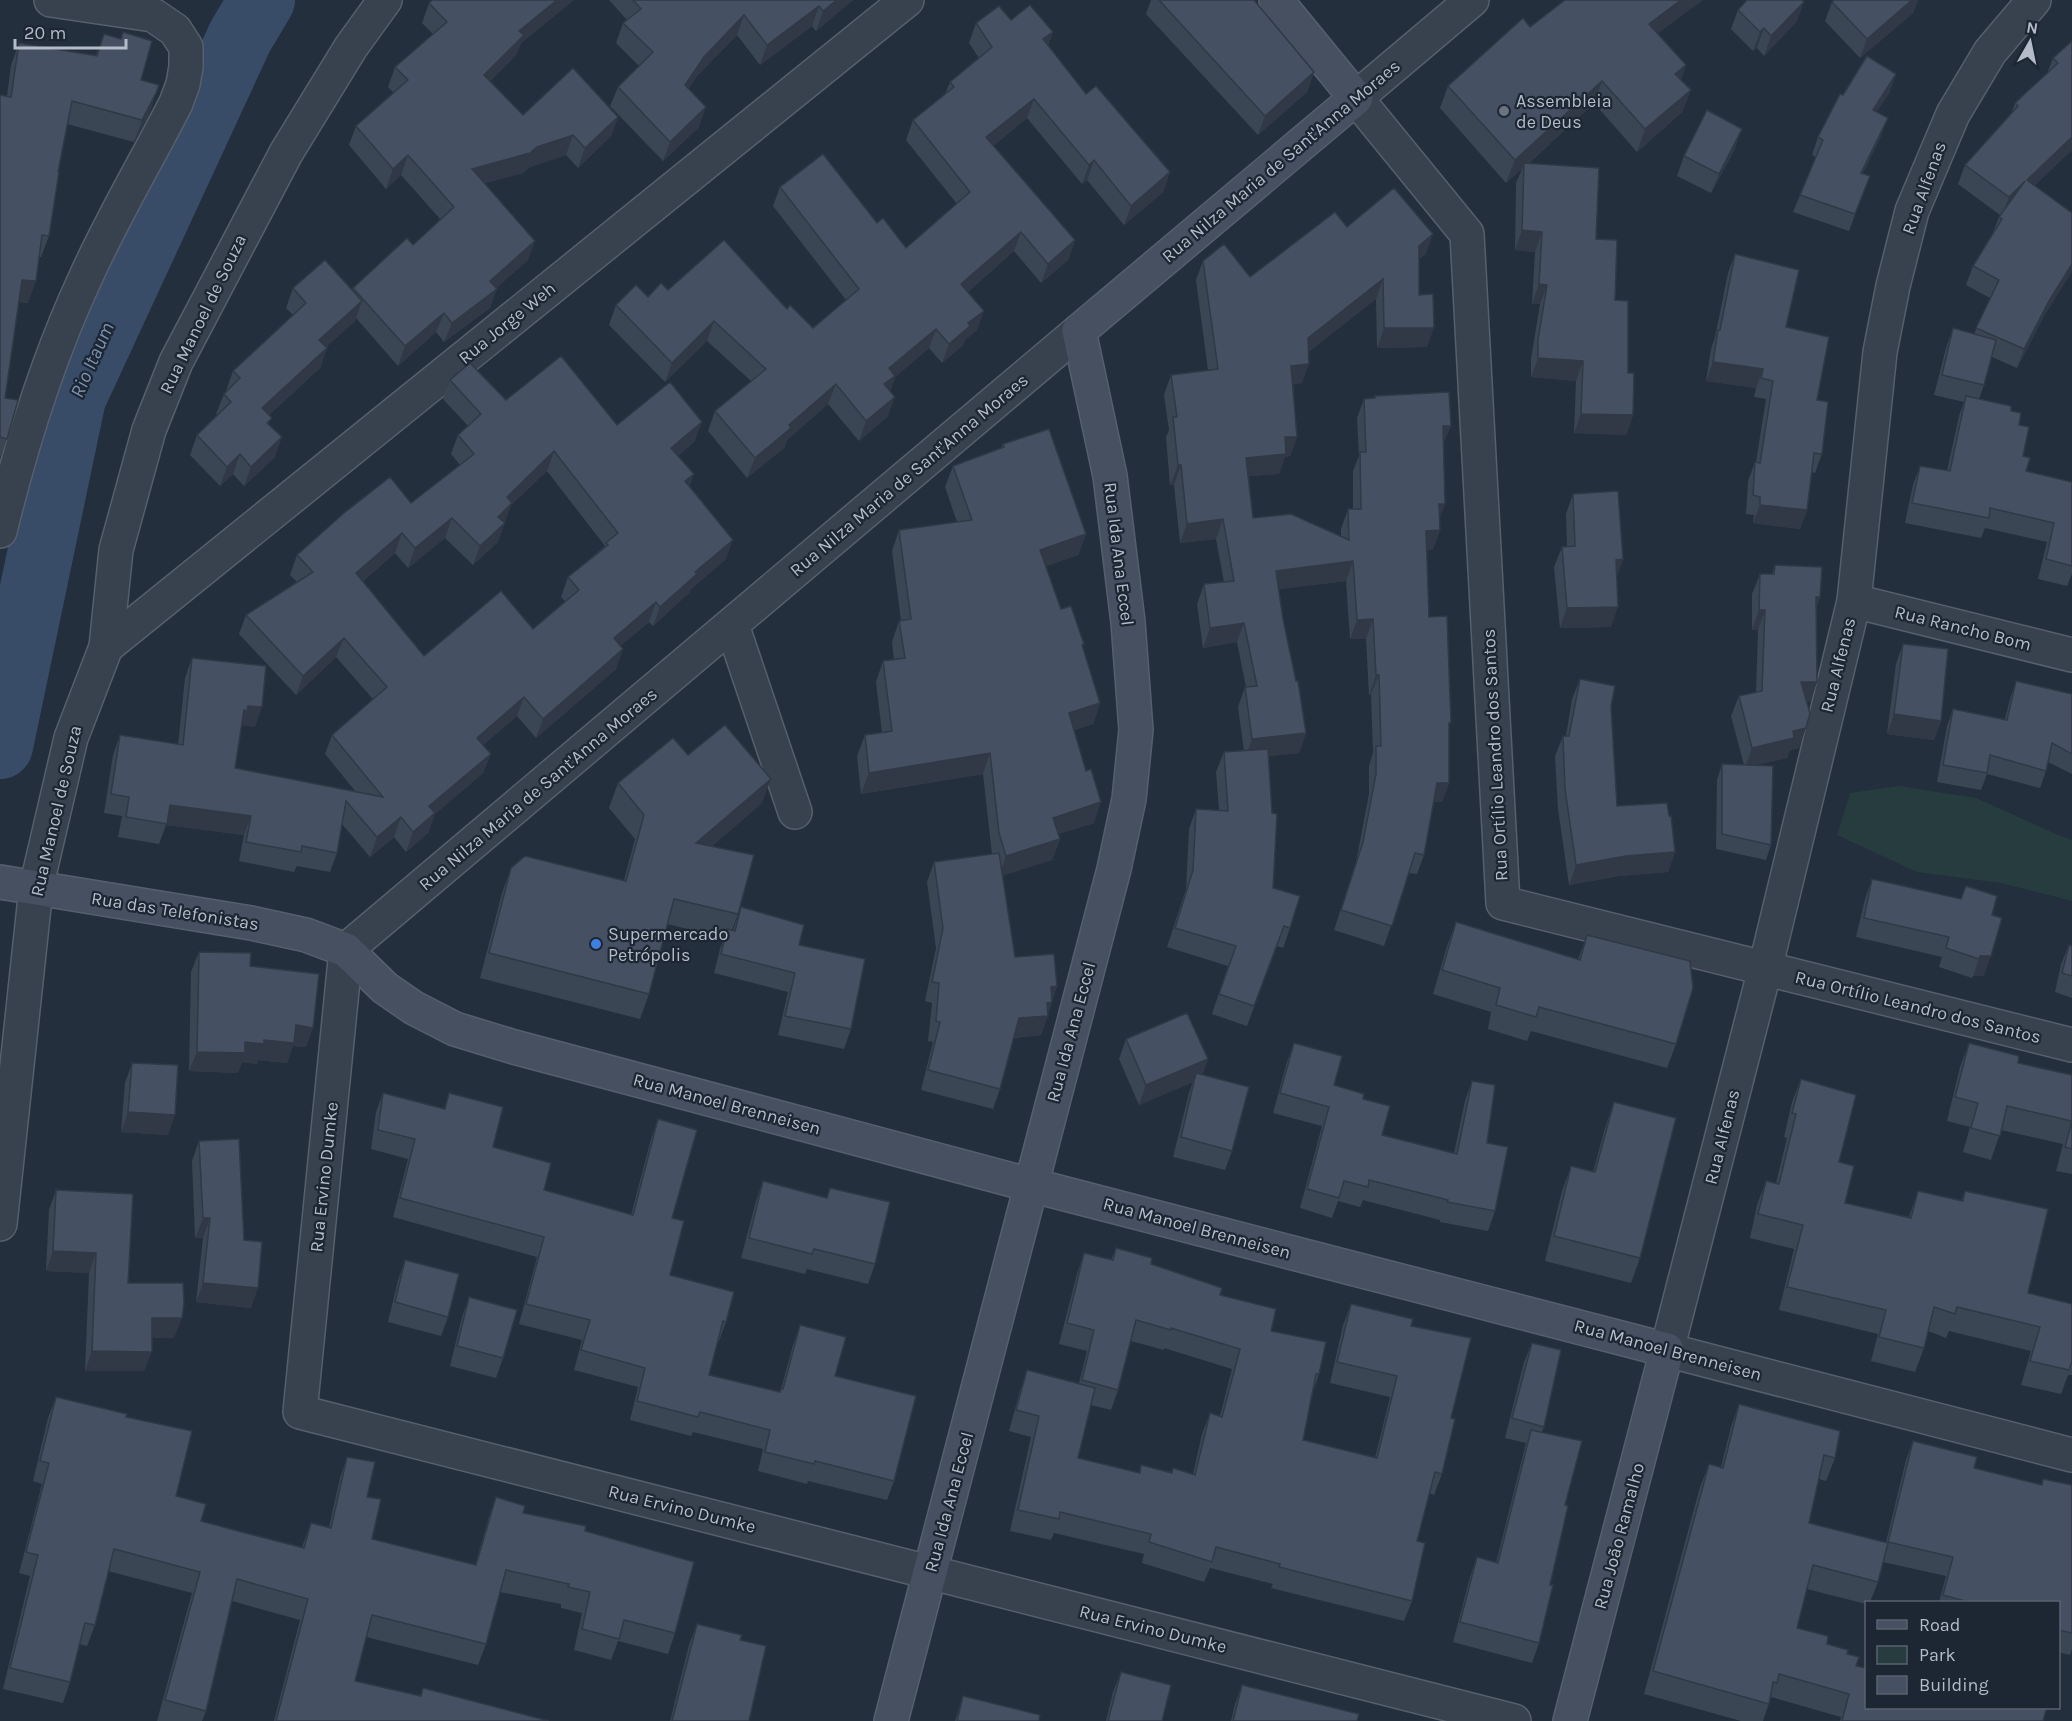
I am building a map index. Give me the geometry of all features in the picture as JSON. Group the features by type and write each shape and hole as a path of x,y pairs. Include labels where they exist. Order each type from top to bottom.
{"street":[{"path":"0,531 30,420 52,357 84,280 171,114 183,84 186,67 186,47 175,30 154,8 51,0"},
{"name":"Rua Manoel de Souza","path":"0,1224 36,888 71,738 106,647 116,550 149,430 176,362 286,153 351,46 385,0"},
{"name":"Rua Jorge Weh","path":"106,647 907,0"},
{"path":"1276,0 1356,98"},
{"name":"Rua Nilza Maria de Sant'Anna Moraes","path":"346,950 1472,0"},
{"name":"Rua Alfenas","path":"1667,1350 1765,969 1854,600 1880,352 1893,286 1912,211 1953,114 1990,52 2034,0"},
{"name":"Rua Ortílio Leandro dos Santos","path":"1356,98 1467,234 1503,903 2072,1045"},
{"name":"Rua Ida Ana Eccel","path":"891,1721 1114,868 1129,799 1136,730 1128,622 1110,476 1079,331"},
{"name":"Rua Rancho Bom","path":"1854,600 2072,655"},
{"path":"732,625 795,812"},
{"name":"Rua das Telefonistas","path":"0,882 251,923 306,935 346,950"},
{"name":"Rua Manoel Brenneisen","path":"346,950 386,988 414,1008 455,1029 526,1050 1031,1185 2072,1455"},
{"name":"Rua Ervino Dumke","path":"346,950 300,1412 1514,1721"},
{"name":"Rua João Ramalho","path":"1570,1721 1667,1350"}],"green space":[{"path":"1899,786 1976,798 2072,840 2072,901 2001,883 1917,872 1837,835 1850,793"}],"building":[{"path":"432,0 557,0 519,31 524,35 484,75 523,115 573,68 618,117 585,148 573,135 537,147 530,153 472,169 535,241 490,281 497,289 452,323 444,313 405,346 353,288 407,238 413,245 454,207 408,155 393,169 356,126 408,80 395,67 447,22 429,3"},
{"path":"633,0 837,0 823,11 819,6 767,45 744,15 704,57 685,85 706,107 670,142 618,87 653,52 623,23 641,9"},
{"path":"1159,0 1254,0 1314,72 1265,116"},
{"path":"1565,0 1681,0 1649,24 1686,65 1675,74 1691,90 1645,129 1602,81 1515,160 1448,86 1523,18 1530,27"},
{"path":"1747,0 1802,0 1804,2 1771,36 1764,28 1760,32 1738,10"},
{"path":"1834,0 1912,0 1867,39 1832,2"},
{"path":"1030,5 1053,32 1043,39 1086,94 1096,86 1170,172 1131,206 1094,160 1089,165 1034,99 986,137 1075,240 1048,264 1021,232 961,284 984,311 968,323 970,326 949,344 936,329 889,368 895,376 884,384 895,397 866,421 836,384 789,425 791,428 755,458 715,411 766,369 714,321 672,363 616,305 636,285 648,297 661,283 668,290 724,240 787,309 790,305 813,328 859,289 780,187 823,154 877,223 883,218 906,248 970,192 913,120 954,87 950,82 992,47 976,23 999,6 1011,20"},
{"path":"123,32 152,41 141,80 159,85 142,120 72,101 58,172 49,236 42,235 36,281 22,280 5,398 18,400 7,439 0,437 0,95 11,97 19,43 97,56 104,34 121,39"},
{"path":"2072,41 2072,137 2027,180 2072,213 2072,264 2050,299 2024,349 1976,328 1999,280 1973,266 2002,219 1999,217 2025,181 2009,197 1965,165 2018,106 2015,103 2058,63 2053,58"},
{"path":"1867,56 1896,74 1873,110 1888,118 1861,173 1870,176 1855,214 1800,195 1823,140 1818,137 1840,94 1843,95"},
{"path":"1707,110 1742,129 1719,174 1684,156"},
{"path":"1524,163 1599,168 1596,239 1617,240 1615,300 1628,301 1628,373 1634,373 1633,415 1581,414 1583,361 1538,358 1538,340 1547,285 1539,284 1542,232 1522,230"},
{"path":"1394,188 1433,234 1419,246 1419,295 1433,294 1434,328 1384,328 1383,279 1308,338 1309,364 1291,366 1297,437 1285,437 1286,454 1246,458 1253,518 1291,514 1349,540 1348,509 1361,509 1360,452 1366,452 1364,399 1375,398 1375,396 1449,392 1451,426 1443,426 1445,504 1439,504 1440,530 1426,531 1429,617 1447,616 1451,723 1449,723 1449,783 1437,783 1424,855 1415,853 1392,926 1341,910 1363,842 1376,774 1376,746 1381,746 1379,675 1376,675 1373,619 1357,620 1353,561 1276,571 1283,619 1296,681 1298,681 1306,733 1252,739 1245,687 1257,686 1244,623 1210,628 1204,584 1234,581 1223,519 1187,524 1181,465 1178,465 1173,417 1177,417 1171,375 1218,369 1203,261 1224,244 1250,277 1335,212 1347,227"},
{"path":"1735,254 1799,270 1786,327 1829,337 1817,400 1828,402 1822,454 1814,453 1807,510 1760,505 1760,497 1753,495 1755,462 1760,463 1773,381 1761,378 1763,369 1713,362"},
{"path":"325,260 362,301 319,340 327,348 262,408 272,418 267,423 282,437 251,467 240,454 227,467 197,435 231,402 224,394 240,378 233,371 306,303 293,288"},
{"path":"1953,328 1996,340 1984,385 1942,375"},
{"path":"561,356 617,425 670,382 702,422 671,448 694,474 685,481 733,540 695,572 697,574 660,607 656,602 614,638 623,649 543,719 524,697 477,738 491,754 429,806 435,813 413,832 401,817 377,837 346,801 337,853 302,846 301,852 246,842 251,816 170,805 167,824 126,817 129,797 111,794 120,735 183,745 192,658 266,666 262,707 248,706 247,711 244,710 235,768 383,797 332,735 387,687 344,638 303,676 246,615 313,572 297,555 344,513 390,477 411,503 474,454 458,435 481,414 450,380 470,363 506,400","holes":["554,451 618,533 606,543 608,545 568,577 579,590 533,629 501,591 424,656 356,573 402,533 415,548 452,518 480,546 505,523 498,517 512,503 507,497"]},
{"path":"1966,396 2011,406 2011,411 2021,413 2019,425 2029,427 2023,456 2030,458 2026,471 2072,482 2072,566 2046,559 2054,523 1990,508 1989,518 1912,503 1920,466 1950,471"},
{"path":"1049,429 1086,534 1040,550 1061,609 1071,606 1100,703 1069,713 1086,771 1091,769 1101,802 1053,818 1060,839 1006,856 999,833 990,753 869,773 865,735 892,731 883,661 905,658 899,621 911,619 899,530 972,520 953,466 1004,447 1003,444"},
{"path":"1618,491 1623,559 1616,560 1618,607 1567,608 1562,547 1575,546 1573,494"},
{"path":"1775,565 1822,567 1820,597 1816,597 1817,682 1801,682 1810,713 1806,728 1793,731 1794,738 1752,748 1739,696 1762,691 1765,610 1759,610 1760,574 1774,574"},
{"path":"1903,644 1948,649 1941,721 1894,714"},
{"path":"1580,679 1615,686 1611,706 1617,806 1667,803 1669,816 1671,816 1675,852 1626,856 1576,865 1565,789 1563,736 1569,736"},
{"path":"2016,681 2072,694 2072,754 2052,743 2046,771 1990,755 1987,773 1943,765 1953,709 2007,720"},
{"path":"725,725 771,779 696,843 754,855 738,914 674,899 649,994 489,953 511,868 525,856 626,881 644,815 618,783 673,738 688,755"},
{"path":"1268,749 1272,813 1277,814 1273,888 1300,896 1290,928 1284,926 1254,1006 1219,994 1236,946 1175,928 1193,870 1196,809 1228,811 1224,752"},
{"path":"1722,764 1773,766 1771,845 1722,834"},
{"path":"999,853 1015,957 1054,954 1057,986 1051,987 1052,1002 1047,1003 1048,1016 1019,1018 1000,1089 928,1070 940,1022 936,1021 939,983 932,982 943,928 934,862"},
{"path":"1872,879 1961,899 1966,886 1997,896 1992,915 2002,918 1991,956 1980,956 1979,959 1946,948 1949,937 1864,918"},
{"path":"741,907 804,925 799,945 865,959 851,1029 785,1016 795,973 721,954 727,929 735,931"},
{"path":"1456,922 1580,960 1587,935 1690,961 1693,988 1676,1044 1539,1007 1536,1017 1496,1005 1500,988 1442,970"},
{"path":"2069,945 2072,946 2072,976 2062,973"},
{"path":"199,952 251,953 250,966 319,974 313,1028 296,1025 294,1043 264,1040 264,1044 245,1042 245,1053 197,1052"},
{"path":"1187,1013 1208,1059 1146,1085 1126,1039"},
{"path":"1294,1043 1342,1056 1334,1085 1364,1094 1363,1099 1390,1106 1382,1135 1457,1154 1472,1081 1495,1085 1487,1143 1508,1147 1495,1211 1447,1202 1448,1200 1369,1180 1368,1187 1344,1181 1339,1198 1307,1189 1329,1107 1280,1093"},
{"path":"1969,1043 2019,1056 2018,1063 2072,1075 2072,1121 2007,1106 2000,1136 1971,1128 1978,1103 1955,1097"},
{"path":"132,1063 178,1065 175,1115 128,1112"},
{"path":"1196,1073 1249,1087 1232,1151 1181,1137"},
{"path":"1801,1079 1856,1095 1839,1162 1854,1166 1845,1203 1911,1218 1918,1191 1963,1201 1965,1191 2048,1209 2028,1293 2072,1304 2072,1361 2069,1370 2030,1361 2040,1327 1957,1307 1955,1314 1934,1307 1924,1348 1879,1337 1886,1310 1787,1287 1803,1225 1758,1214 1766,1181 1779,1184 1796,1114 1792,1113"},
{"path":"383,1093 445,1109 449,1093 503,1107 493,1147 551,1163 544,1190 633,1215 658,1119 697,1130 672,1218 684,1221 670,1275 734,1292 726,1322 723,1321 709,1375 780,1392 783,1389 800,1325 846,1337 835,1376 916,1396 894,1481 815,1461 814,1464 765,1452 770,1430 700,1412 698,1417 637,1401 645,1368 581,1350 590,1320 526,1304 544,1237 400,1198 415,1139 378,1130"},
{"path":"1614,1102 1676,1118 1640,1258 1554,1236 1571,1166 1595,1172"},
{"path":"2072,1121 2072,1149 2065,1147"},
{"path":"239,1139 244,1240 262,1242 258,1288 203,1283 210,1218 203,1218 199,1141"},
{"path":"763,1181 827,1198 830,1188 890,1202 875,1264 814,1249 812,1254 749,1238"},
{"path":"56,1190 133,1194 128,1283 183,1283 182,1318 152,1318 152,1352 92,1351 96,1253 53,1251"},
{"path":"1116,1248 1152,1258 1151,1264 1222,1288 1220,1295 1276,1309 1271,1331 1326,1342 1319,1374 1316,1374 1303,1440 1377,1458 1397,1376 1337,1362 1351,1304 1413,1319 1411,1326 1471,1338 1451,1418 1455,1419 1442,1474 1435,1472 1417,1541 1425,1543 1412,1601 1279,1567 1280,1564 1216,1547 1212,1562 1149,1542 1151,1534 1060,1512 1059,1519 1018,1510 1039,1416 1016,1410 1027,1370 1095,1388 1078,1458 1140,1473 1141,1465 1172,1473 1173,1468 1195,1475 1210,1413 1222,1417 1240,1349 1171,1328 1171,1330 1136,1320 1118,1390 1082,1380 1094,1330 1067,1323 1084,1253 1113,1260"},
{"path":"405,1260 459,1274 448,1317 395,1302"},
{"path":"469,1297 517,1310 503,1358 457,1346"},
{"path":"1532,1343 1561,1350 1544,1427 1512,1418"},
{"path":"56,1397 127,1414 126,1417 192,1431 176,1496 206,1504 201,1521 238,1531 304,1548 311,1523 331,1528 347,1457 375,1462 367,1497 381,1499 372,1539 476,1565 496,1497 525,1506 523,1513 586,1526 585,1531 694,1562 675,1633 624,1620 619,1639 582,1629 590,1592 568,1587 569,1584 506,1570 486,1644 372,1615 355,1681 421,1696 423,1688 549,1721 276,1721 308,1599 237,1579 206,1711 165,1700 200,1572 114,1549 95,1625 85,1623 70,1682 10,1668 38,1555 26,1552 49,1463 40,1461"},
{"path":"1739,1404 1840,1431 1835,1458 1824,1455 1809,1523 1888,1543 1878,1582 1813,1565 1797,1628 1828,1636 1827,1644 1848,1650 1847,1654 1859,1657 1856,1666 1865,1668 1865,1709 2046,1709 2043,1721 1842,1721 1849,1694 1779,1674 1777,1683 1773,1682 1769,1704 1653,1671 1709,1464 1723,1468"},
{"path":"1531,1430 1582,1441 1565,1505 1568,1506 1539,1643 1460,1622 1477,1557 1498,1563"},
{"path":"1913,1441 1977,1457 1974,1468 2042,1485 2043,1479 2072,1485 2072,1633 2060,1630 2060,1601 1965,1601 1943,1595 1953,1557 1888,1542"},
{"path":"697,1624 742,1635 740,1640 766,1646 749,1721 672,1721"},
{"path":"1121,1672 1171,1685 1162,1721 1108,1721"},
{"path":"1242,1685 1359,1714 1357,1721 1233,1721"},
{"path":"963,1696 1040,1715 1039,1721 957,1721"}],"waterway":[{"name":"Rio Itaum","path":"0,746 73,398 240,37 262,0"}],"place":[{"name":"Assembleia de Deus","path":"1504,111"},
{"name":"Supermercado Petrópolis","path":"596,944"}]}
